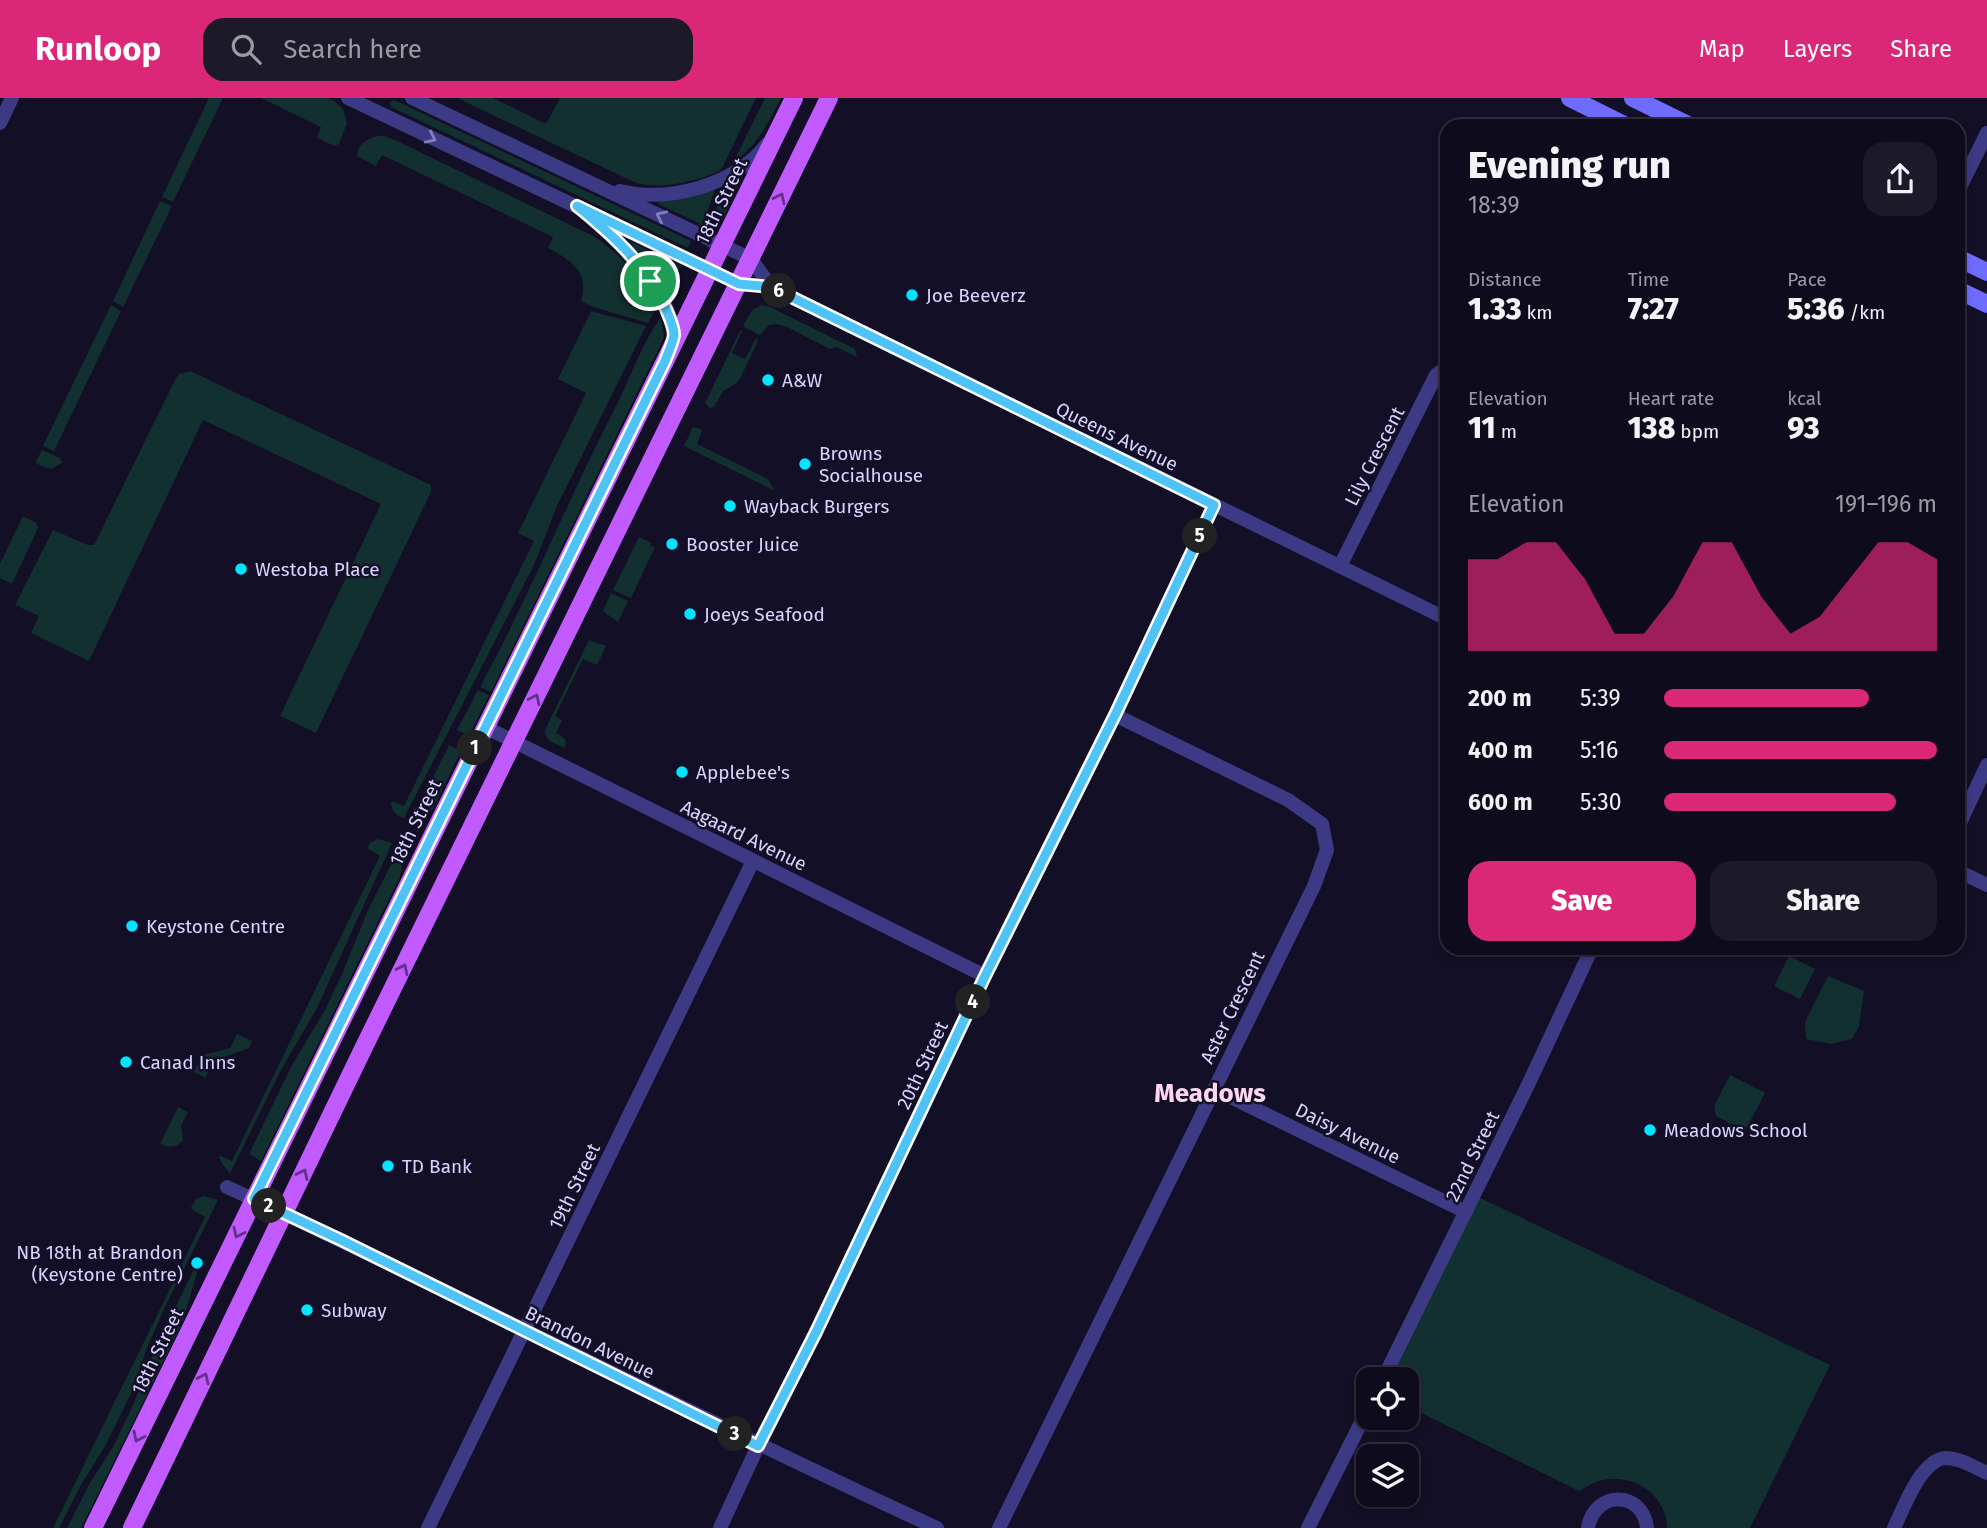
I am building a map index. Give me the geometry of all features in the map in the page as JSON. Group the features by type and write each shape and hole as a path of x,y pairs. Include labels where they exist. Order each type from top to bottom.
{"main road":[{"name":"18th Street","path":"93,1528 794,98"},
{"path":"132,1528 829,98"},
{"path":"1570,98 1612,119"},
{"path":"1633,98 1676,119"},
{"path":"1965,261 1987,272"},
{"path":"1965,293 1987,304"}],"street":[{"path":"0,123 12,98"},
{"path":"348,98 739,284 771,287"},
{"path":"412,98 751,260 771,287"},
{"path":"585,180 626,192 651,195 710,183 739,170 756,157 785,117"},
{"path":"1965,177 1987,132"},
{"path":"577,206 628,253 658,294 673,329 673,341 665,361"},
{"name":"Queens Avenue","path":"771,287 1440,616"},
{"name":"Lily Crescent","path":"1340,566 1436,375 1440,372"},
{"name":"20th Street","path":"720,1528 985,976 1115,715 1214,505"},
{"name":"Aster Crescent","path":"999,1528 1314,886 1327,850 1322,824 1288,800 1115,715"},
{"name":"Aagaard Avenue","path":"485,727 985,976"},
{"path":"1965,812 1987,765"},
{"name":"19th Street","path":"428,1528 753,861"},
{"path":"1965,874 1987,885"},
{"name":"22nd Street","path":"1389,1367 1589,955"},
{"name":"Daisy Avenue","path":"1214,1089 1466,1212"},
{"name":"Brandon Avenue","path":"228,1187 758,1446 937,1528"},
{"path":"1308,1528 1357,1430"},
{"path":"1894,1528 1916,1483 1928,1466 1943,1458 1962,1461 1987,1473"},
{"path":"1588,1528 1594,1510 1611,1499 1622,1499 1639,1509 1647,1528"}],"green space":[{"path":"209,98 223,98 173,202 162,197"},
{"path":"261,98 327,98 334,101 343,109 347,123 339,144 334,146 318,138 321,127"},
{"path":"457,98 493,98 546,124 560,98 756,98 721,170 690,181 644,185"},
{"path":"765,98 781,98 761,134 733,163"},
{"path":"394,100 691,241 688,248 391,107 390,102"},
{"path":"377,136 393,139 595,237 638,277 656,308 648,323 581,301 583,282 580,274 571,263 548,248 553,237 382,155 376,166 357,156 363,143"},
{"path":"740,176 742,178 723,218 714,216 724,185"},
{"path":"715,189 703,225 658,204 658,201"},
{"path":"160,201 172,206 123,307 113,301"},
{"path":"631,242 679,265 680,268 665,294 651,270 629,245"},
{"path":"111,305 121,311 54,451 43,446"},
{"path":"762,305 855,349 857,357 836,347 830,349 777,324 769,325 760,335 744,327 752,310"},
{"path":"591,311 646,326 557,506 534,565 404,818 401,817 395,813 391,803 393,801 404,806 534,541 518,533 586,393 558,379"},
{"path":"660,318 663,340 491,692 480,687 516,617 642,349"},
{"path":"740,331 732,353 745,359 756,338 758,341 740,379 723,391 714,407 710,408 705,403"},
{"path":"190,371 431,485 431,492 316,733 280,716 381,504 203,420 89,661 31,633 39,616 15,605 53,530 94,545 176,378 179,374"},
{"path":"693,427 702,431 697,444 768,479 775,491 684,446"},
{"path":"42,450 60,458 62,463 51,469 37,464"},
{"path":"23,516 36,523 38,528 12,584 0,578 0,564"},
{"path":"639,537 655,547 631,598 613,590"},
{"path":"611,593 628,601 618,622 603,611"},
{"path":"589,640 606,646 597,665 583,659 555,716 562,720 556,733 564,738 565,748 549,739 545,730"},
{"path":"478,690 489,695 469,736 457,730"},
{"path":"449,745 461,751 433,809 426,816 412,820"},
{"path":"378,839 392,843 317,1008 281,1070 230,1173 219,1157 232,1161 380,856 367,848"},
{"path":"399,849 403,861 400,877 261,1161 249,1154 292,1065 325,1010 368,910"},
{"path":"1789,956 1815,969 1800,999 1774,986"},
{"path":"1828,976 1864,991 1859,1026 1852,1039 1831,1044 1806,1039 1805,1022"},
{"path":"237,1034 252,1041 249,1048 213,1061 205,1078 194,1072 203,1055 230,1048"},
{"path":"1730,1075 1765,1093 1745,1131 1716,1116 1714,1106"},
{"path":"178,1107 188,1112 181,1126 183,1140 173,1146 160,1144"},
{"path":"1474,1195 1830,1365 1750,1528 1667,1528 1661,1505 1654,1496 1645,1488 1623,1479 1596,1482 1579,1491 1419,1412 1419,1367 1390,1367"},
{"path":"204,1196 218,1200 166,1305 146,1350 136,1383 104,1448 59,1528 53,1528 205,1217 191,1207 196,1199"},
{"path":"195,1267 198,1269 183,1321 81,1528 67,1528 90,1483 113,1447"}],"place":[{"name":"Joe Beeverz","path":"912,295"},
{"name":"A&W","path":"768,380"},
{"name":"Browns Socialhouse","path":"805,464"},
{"name":"Wayback Burgers","path":"730,506"},
{"name":"Booster Juice","path":"672,544"},
{"name":"Westoba Place","path":"241,569"},
{"name":"Joeys Seafood","path":"690,614"},
{"name":"Applebee's","path":"682,772"},
{"name":"Keystone Centre","path":"132,926"},
{"name":"Canad Inns","path":"126,1062"},
{"name":"Meadows School","path":"1650,1130"},
{"name":"TD Bank","path":"388,1166"},
{"name":"NB 18th at Brandon (Keystone Centre)","path":"197,1263"},
{"name":"Subway","path":"307,1310"}],"district":[{"name":"Meadows","path":"1210,1093"}],"route":[{"path":"577,206 739,284 771,287 1214,505 1115,715 985,976 816,1332 758,1446 254,1199 665,361 673,341 673,329 664,305 650,281 628,253 577,206"}]}
